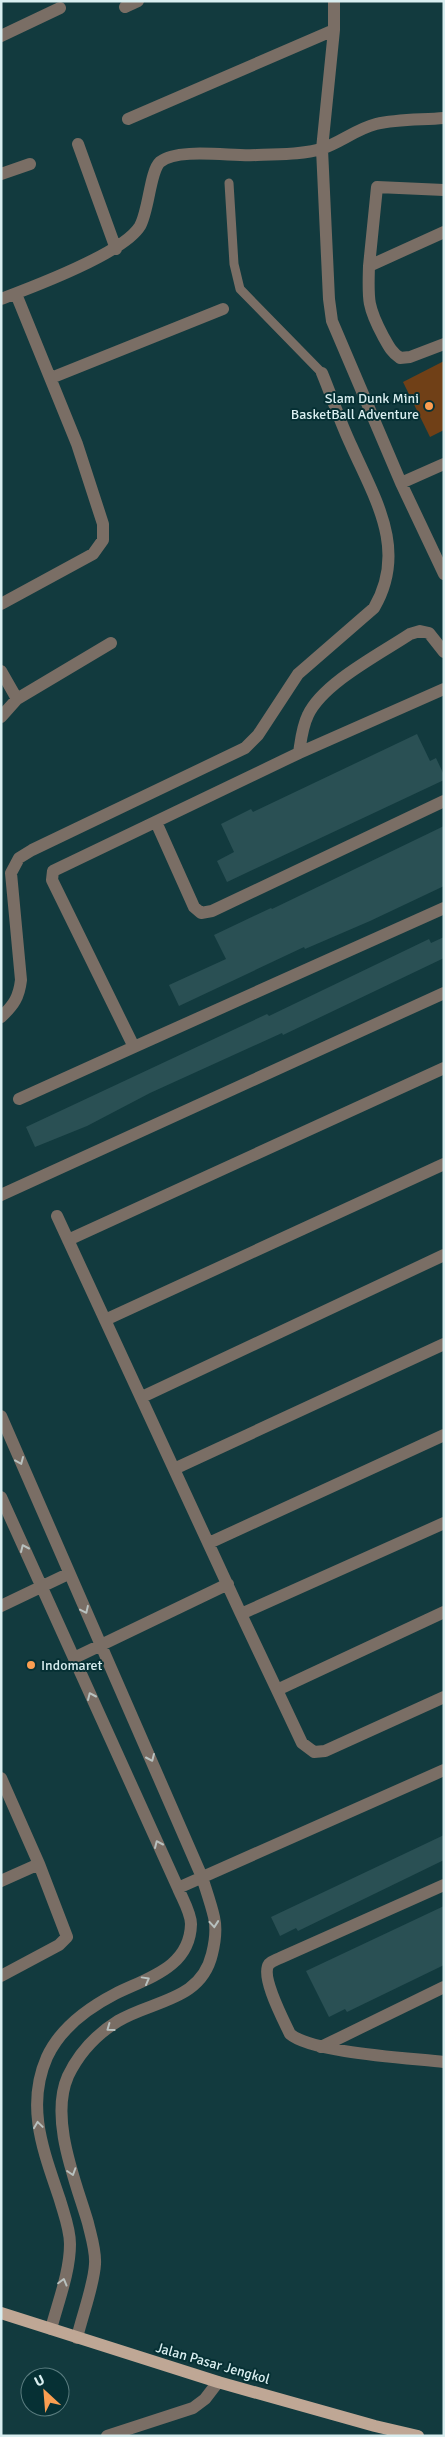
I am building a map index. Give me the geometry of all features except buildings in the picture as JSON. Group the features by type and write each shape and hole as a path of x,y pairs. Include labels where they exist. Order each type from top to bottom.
{"main road":[{"name":"Jalan Pasar Jengkol","path":"1,2313 218,2382 375,2426 418,2436"}],"street":[{"path":"125,7 138,1"},
{"path":"334,1 334,30 322,149 329,299 332,321 401,483 444,574"},
{"path":"1,36 60,8"},
{"path":"128,119 334,30"},
{"path":"1,300 116,249 130,239 139,227 147,210 154,171 160,162 172,156 239,156 298,153 322,149 355,132 376,125 398,121 444,118"},
{"path":"78,144 116,249"},
{"path":"1,174 30,164"},
{"path":"444,190 377,187 368,296 371,313 392,352 400,358 410,357 444,344"},
{"path":"369,266 444,232"},
{"path":"1,604 93,554 103,540 103,524 77,444 16,294"},
{"path":"51,378 223,310"},
{"path":"1,1017 20,995 21,980 11,873 19,858 32,850 245,748 258,735 298,674 374,608 382,595 387,574 389,544 383,514 322,374"},
{"path":"401,483 444,464"},
{"path":"299,753 302,731 308,715 319,697 331,686 410,634 429,633 443,653"},
{"path":"1,717 17,699 111,643"},
{"path":"1,671 17,699"},
{"path":"134,1047 51,874 56,868 299,753 444,689"},
{"path":"156,822 194,907 201,912 212,911 444,801"},
{"path":"19,1099 444,908"},
{"path":"1,1195 444,993"},
{"path":"68,1240 444,1068"},
{"path":"106,1320 444,1164"},
{"path":"57,1216 302,1743 314,1752 325,1751 444,1698"},
{"path":"142,1397 444,1256"},
{"path":"174,1469 444,1344"},
{"path":"1,1416 68,1574 202,1877 214,1918 216,1938 205,1974 196,1985 184,1993 143,2009 119,2021 86,2048 68,2077 62,2100 66,2145 69,2165 93,2245 95,2264 77,2338"},
{"path":"209,1543 444,1434"},
{"path":"1,1497 178,1888 191,1923 185,1948 173,1964 143,1982 116,1994 73,2023 55,2042 47,2058 39,2084 36,2110 38,2129 67,2224 70,2244 68,2264 51,2329"},
{"path":"241,1614 444,1523"},
{"path":"1,1606 68,1574"},
{"path":"74,1658 228,1584"},
{"path":"277,1690 444,1612"},
{"path":"178,1888 444,1770"},
{"path":"1,1976 59,1945 66,1937 39,1864 3,1785"},
{"path":"1,1881 39,1864"},
{"path":"444,1885 270,1963 266,1970 268,1982 290,2034 296,2040 320,2047 444,2062"},
{"path":"320,2047 444,1987"},
{"path":"107,2436 193,2408 205,2399 218,2382"}],"lane":[{"path":"228,182 234,264 240,289 322,374"}],"shaded area":[{"name":"Slam Dunk Mini BasketBall Adventure","path":"444,361 444,430 430,437 403,382"}],"place":[{"name":"Slam Dunk Mini BasketBall Adventure","path":"429,406"},
{"name":"Indomaret","path":"31,1665"}]}
